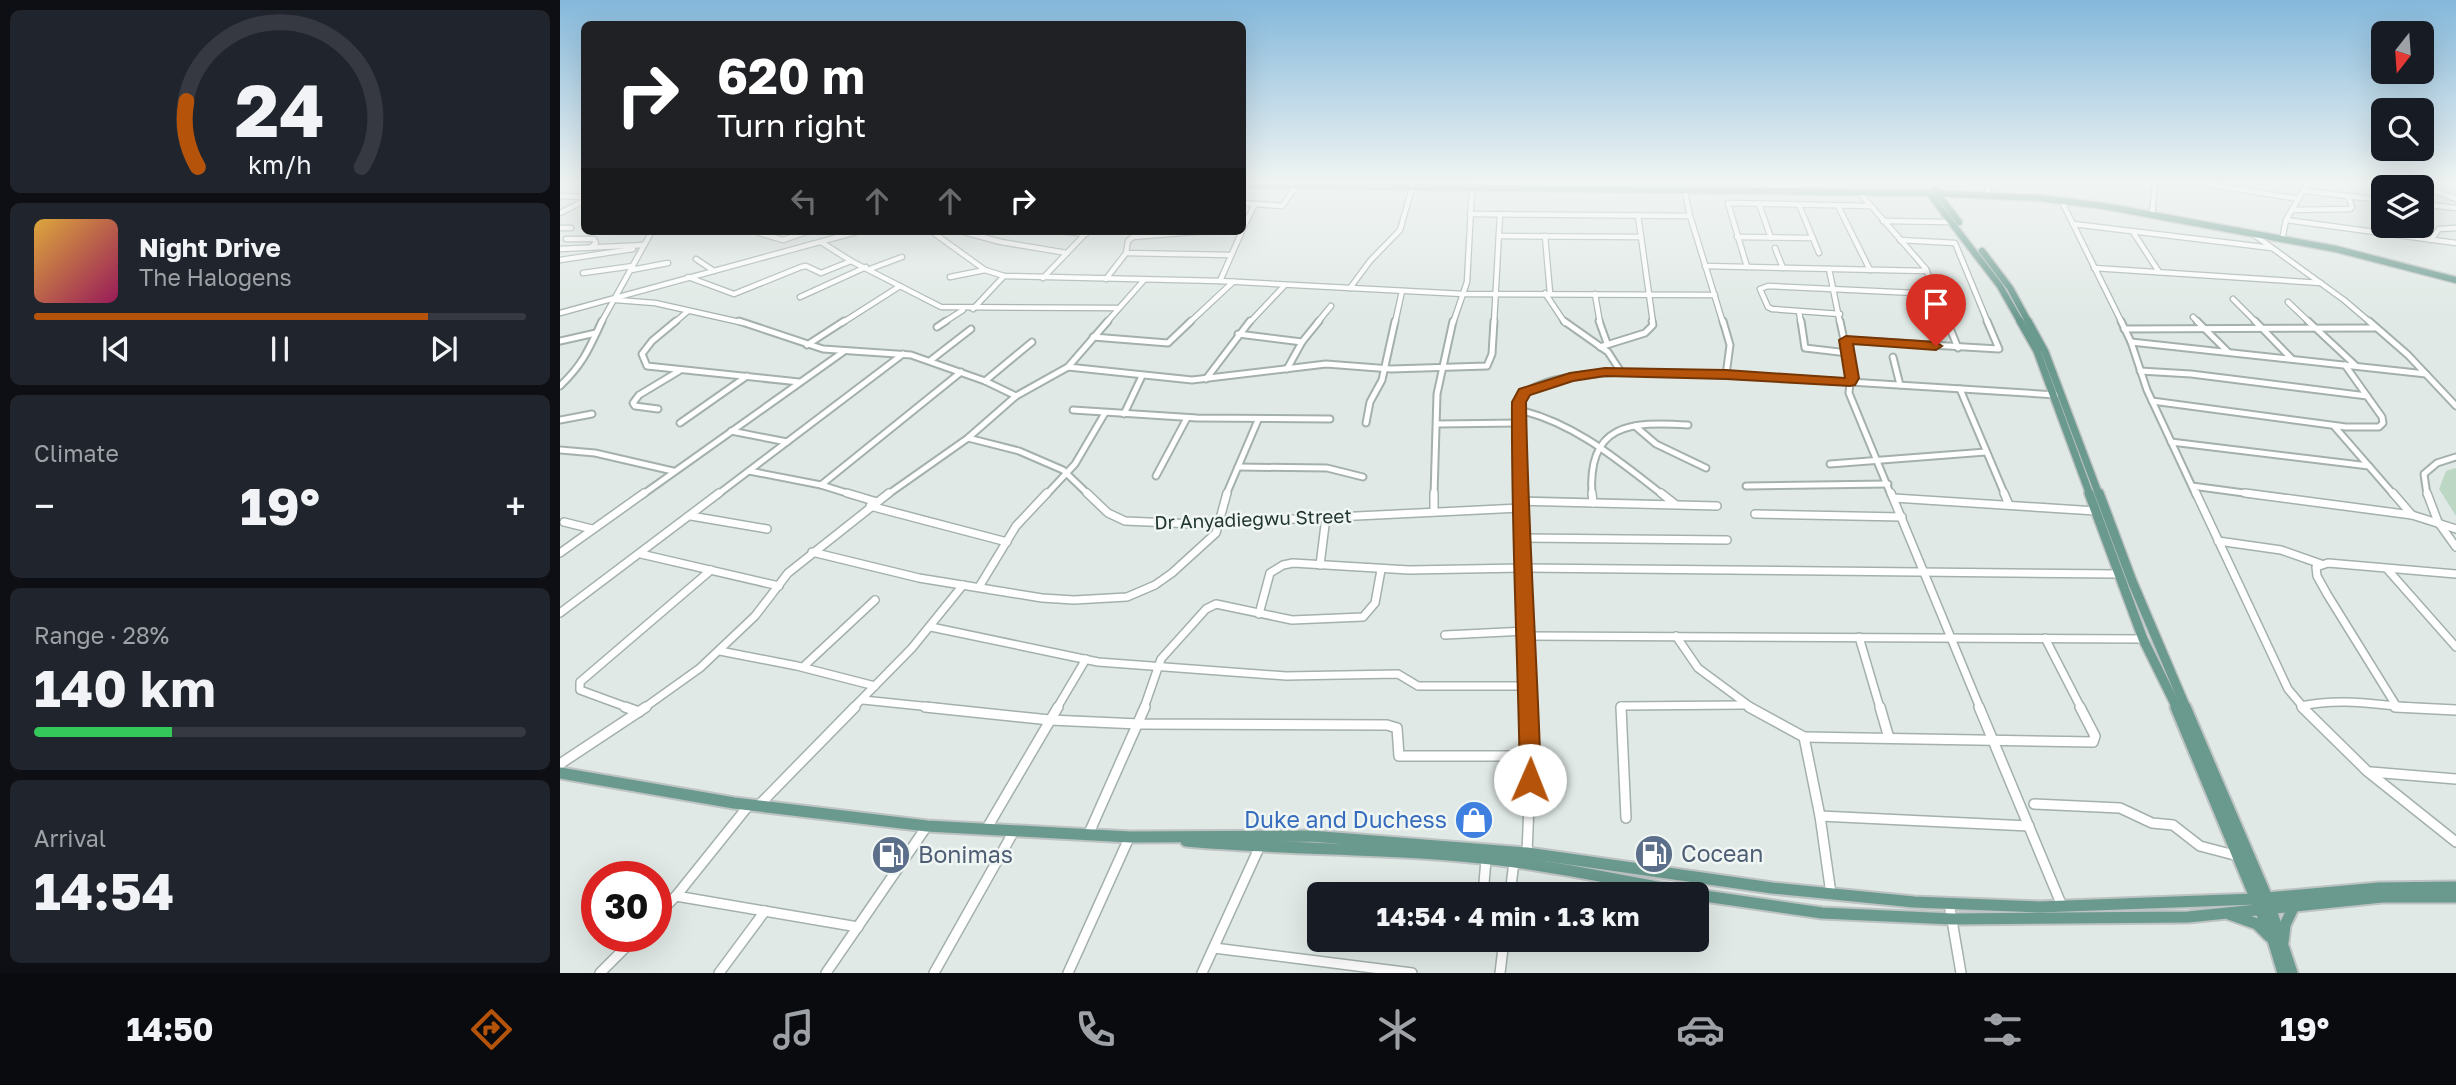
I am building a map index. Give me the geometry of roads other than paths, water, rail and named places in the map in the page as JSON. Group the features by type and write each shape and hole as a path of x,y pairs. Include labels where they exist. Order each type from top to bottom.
{"main road":[{"path":"1958,229 2000,286 2037,351 2057,396 2118,559 2118,573 2143,639 2184,722 2240,857 2264,904"},
{"path":"1962,229 2014,295 2039,338 2096,511 2292,973"},
{"path":"2233,229 2362,254 2456,278"},
{"path":"2245,229 2367,252 2456,278"},
{"path":"560,774 754,806 927,826 1130,837 1310,836 1527,853 1831,894 1949,903 2294,906 2382,897 2455,895"},
{"path":"1309,850 1310,836"},
{"path":"1158,837 1259,848 1514,862 1628,882"},
{"path":"1618,866 1618,880"},
{"path":"1709,897 1822,914 1952,919 2188,917 2379,888 2455,895"},
{"path":"2283,973 2278,944 2294,906"},
{"path":"2226,913 2257,924 2278,944"}],"street":[{"path":"1350,288 1375,255 1397,235 1399,229"},
{"path":"1434,512 1437,394 1456,307 1467,282 1469,229"},
{"path":"1068,367 1142,376 1206,379 1326,364 1385,368 1481,367 1490,363 1497,293 1499,229"},
{"path":"1600,347 1650,330 1654,320 1640,229"},
{"path":"1694,229 1731,351 1726,374"},
{"path":"1735,229 1747,267"},
{"path":"1767,229 1770,238"},
{"path":"1809,229 1819,253"},
{"path":"1850,229 1870,270"},
{"path":"1891,229 1927,271 1958,348"},
{"path":"2075,229 2131,342 2152,401 2288,689 2301,706 2370,772 2456,842"},
{"path":"2111,229 2272,248"},
{"path":"2283,236 2284,229"},
{"path":"2354,229 2371,232"},
{"path":"2431,240 2439,229"},
{"path":"2133,232 2159,272"},
{"path":"2251,233 2323,283 2376,328 2456,405"},
{"path":"560,386 579,368 592,347 596,333 650,235"},
{"path":"766,235 783,240 797,235"},
{"path":"560,313 846,235"},
{"path":"936,235 985,270 1004,276 1220,281 1464,294 1715,295"},
{"path":"975,235 1067,253"},
{"path":"1042,278 1084,235"},
{"path":"1106,279 1126,253 1133,235"},
{"path":"1130,239 1168,235"},
{"path":"1220,281 1239,235"},
{"path":"1499,236 1641,237"},
{"path":"1545,236 1547,293 1566,324 1613,357 1621,372"},
{"path":"1737,237 1813,239"},
{"path":"2416,238 2456,243"},
{"path":"566,239 594,239 596,243 591,247"},
{"path":"1846,340 1958,348 2000,348 1957,247 1951,242 1900,240"},
{"path":"821,242 851,261 941,307 1117,308"},
{"path":"560,249 643,246"},
{"path":"560,261 643,246"},
{"path":"1775,248 1783,268"},
{"path":"1126,253 1231,255"},
{"path":"800,297 868,268 902,257"},
{"path":"696,259 714,271"},
{"path":"688,277 734,295 801,267 806,266 821,273 851,261"},
{"path":"583,274 668,263"},
{"path":"1705,266 1927,271"},
{"path":"2094,268 2323,283"},
{"path":"1829,269 1846,340 1852,378 1849,393 2062,906"},
{"path":"950,277 985,270"},
{"path":"973,309 1004,276"},
{"path":"560,764 639,712 720,651 755,616 788,573 873,504 968,438 1016,396 1068,367 1144,280"},
{"path":"1093,337 1168,343 1233,282"},
{"path":"1206,379 1238,334 1285,285"},
{"path":"807,345 900,286"},
{"path":"1840,314 1769,308 1760,289 1768,286 1937,294"},
{"path":"1366,424 1367,410 1382,380 1402,291"},
{"path":"1595,294 1600,328 1607,343"},
{"path":"617,298 655,303 748,323 807,345 843,352 903,354 931,360 985,380 1016,396"},
{"path":"2233,299 2292,359"},
{"path":"2288,302 2356,366"},
{"path":"1287,369 1302,342 1331,306"},
{"path":"937,327 965,309"},
{"path":"688,312 652,341 642,354 647,366 799,382"},
{"path":"1799,312 1803,347 1848,353"},
{"path":"2193,317 2228,352"},
{"path":"2124,329 2376,328"},
{"path":"931,360 971,329"},
{"path":"560,341 596,333"},
{"path":"1238,334 1302,342"},
{"path":"985,380 1032,342"},
{"path":"2131,342 2426,374"},
{"path":"560,553 843,352"},
{"path":"560,613 903,354"},
{"path":"1893,358 1900,385"},
{"path":"2152,401 2334,425 2379,427 2383,423 2382,417 2345,365"},
{"path":"658,409 635,406 633,403 639,395 679,371"},
{"path":"2140,371 2191,374 2367,396"},
{"path":"821,485 961,372"},
{"path":"1527,853 1531,756 1527,634 1520,538 1520,397 1536,387 1570,377 1621,372 1726,374 2057,396"},
{"path":"680,423 747,376"},
{"path":"1124,414 1142,376"},
{"path":"1960,389 2009,505"},
{"path":"2444,393 2456,395"},
{"path":"1073,410 1187,418 1330,419"},
{"path":"1519,410 1535,414 1599,447 1677,505"},
{"path":"979,587 1016,526 1075,464 1105,413"},
{"path":"560,420 592,414"},
{"path":"1156,476 1187,418"},
{"path":"812,552 880,569 1042,598 1074,600 1127,597 1155,585 1186,562 1216,533 1238,467 1258,420"},
{"path":"1438,425 1519,423"},
{"path":"1593,503 1593,464 1599,447 1619,432 1635,426 1688,425"},
{"path":"2334,425 2412,515"},
{"path":"1635,426 1656,444 1706,468"},
{"path":"730,431 787,442"},
{"name":"Dr Anyadiegwu Street","path":"968,438 1019,451 1066,473 1108,513 1125,521 1164,524 1219,522 1593,503 1717,506"},
{"path":"2171,442 2369,466"},
{"path":"560,450 595,453 673,471"},
{"path":"1829,464 1986,452"},
{"path":"2456,457 2437,463 2424,474 2425,496 2443,533 2456,547"},
{"path":"1238,467 1327,468 1363,477"},
{"path":"750,471 821,485 873,504 1007,542"},
{"path":"1746,486 1888,484"},
{"path":"2192,486 2412,515 2456,529"},
{"path":"1894,498 2096,511"},
{"path":"1755,514 1902,517"},
{"path":"691,516 767,529"},
{"path":"1320,565 1326,517"},
{"path":"564,522 593,529"},
{"path":"1520,538 1727,540"},
{"path":"2218,541 2281,550 2321,564 2456,574"},
{"path":"641,554 779,586"},
{"path":"1259,614 1267,580 1275,566 1293,563 1381,569 2118,573"},
{"path":"2321,564 2316,567 2317,576 2397,707"},
{"path":"1090,833 1139,724 1161,659 1206,609 1216,604 1259,614 1305,620 1363,617 1371,614 1376,604 1381,569"},
{"path":"2388,569 2456,647"},
{"path":"639,712 580,690 580,682 711,570"},
{"path":"672,900 754,806 863,700 931,627 963,585"},
{"path":"803,667 875,600"},
{"path":"931,627 1086,659 1158,667 1286,676 1398,674 1418,685 1529,686"},
{"path":"1445,635 2143,639"},
{"path":"1676,636 1688,659 1747,705 1804,737 2093,742 2096,739 2045,638"},
{"path":"1860,637 1889,738"},
{"path":"720,651 803,667 875,686"},
{"path":"986,828 1086,659"},
{"path":"863,700 1050,720 1139,724 1387,725 1397,728 1399,755 1531,756"},
{"path":"2301,706 2327,701 2362,701 2397,707 2456,710"},
{"path":"1626,818 1621,706 1747,705"},
{"path":"1804,737 1820,817 1831,894"},
{"path":"2370,772 2456,779"},
{"path":"2034,804 2120,808 2152,824 2173,825 2200,846 2240,857"},
{"path":"1820,817 2029,826"},
{"path":"826,973 927,826"},
{"path":"934,973 1015,829"},
{"path":"1068,973 1130,837"},
{"path":"1202,973 1259,848"},
{"path":"1484,882 1486,860"},
{"path":"1512,882 1514,862"},
{"path":"676,896 858,927"},
{"path":"1949,903 1961,973"},
{"path":"719,973 765,911"},
{"path":"1214,948 1412,973"},
{"path":"600,973 621,952"},
{"path":"1500,973 1503,952"}],"place":[{"name":"Duke and Duchess","path":"1474,820"},
{"name":"Cocean","path":"1654,854"},
{"name":"Bonimas","path":"891,855"}]}
